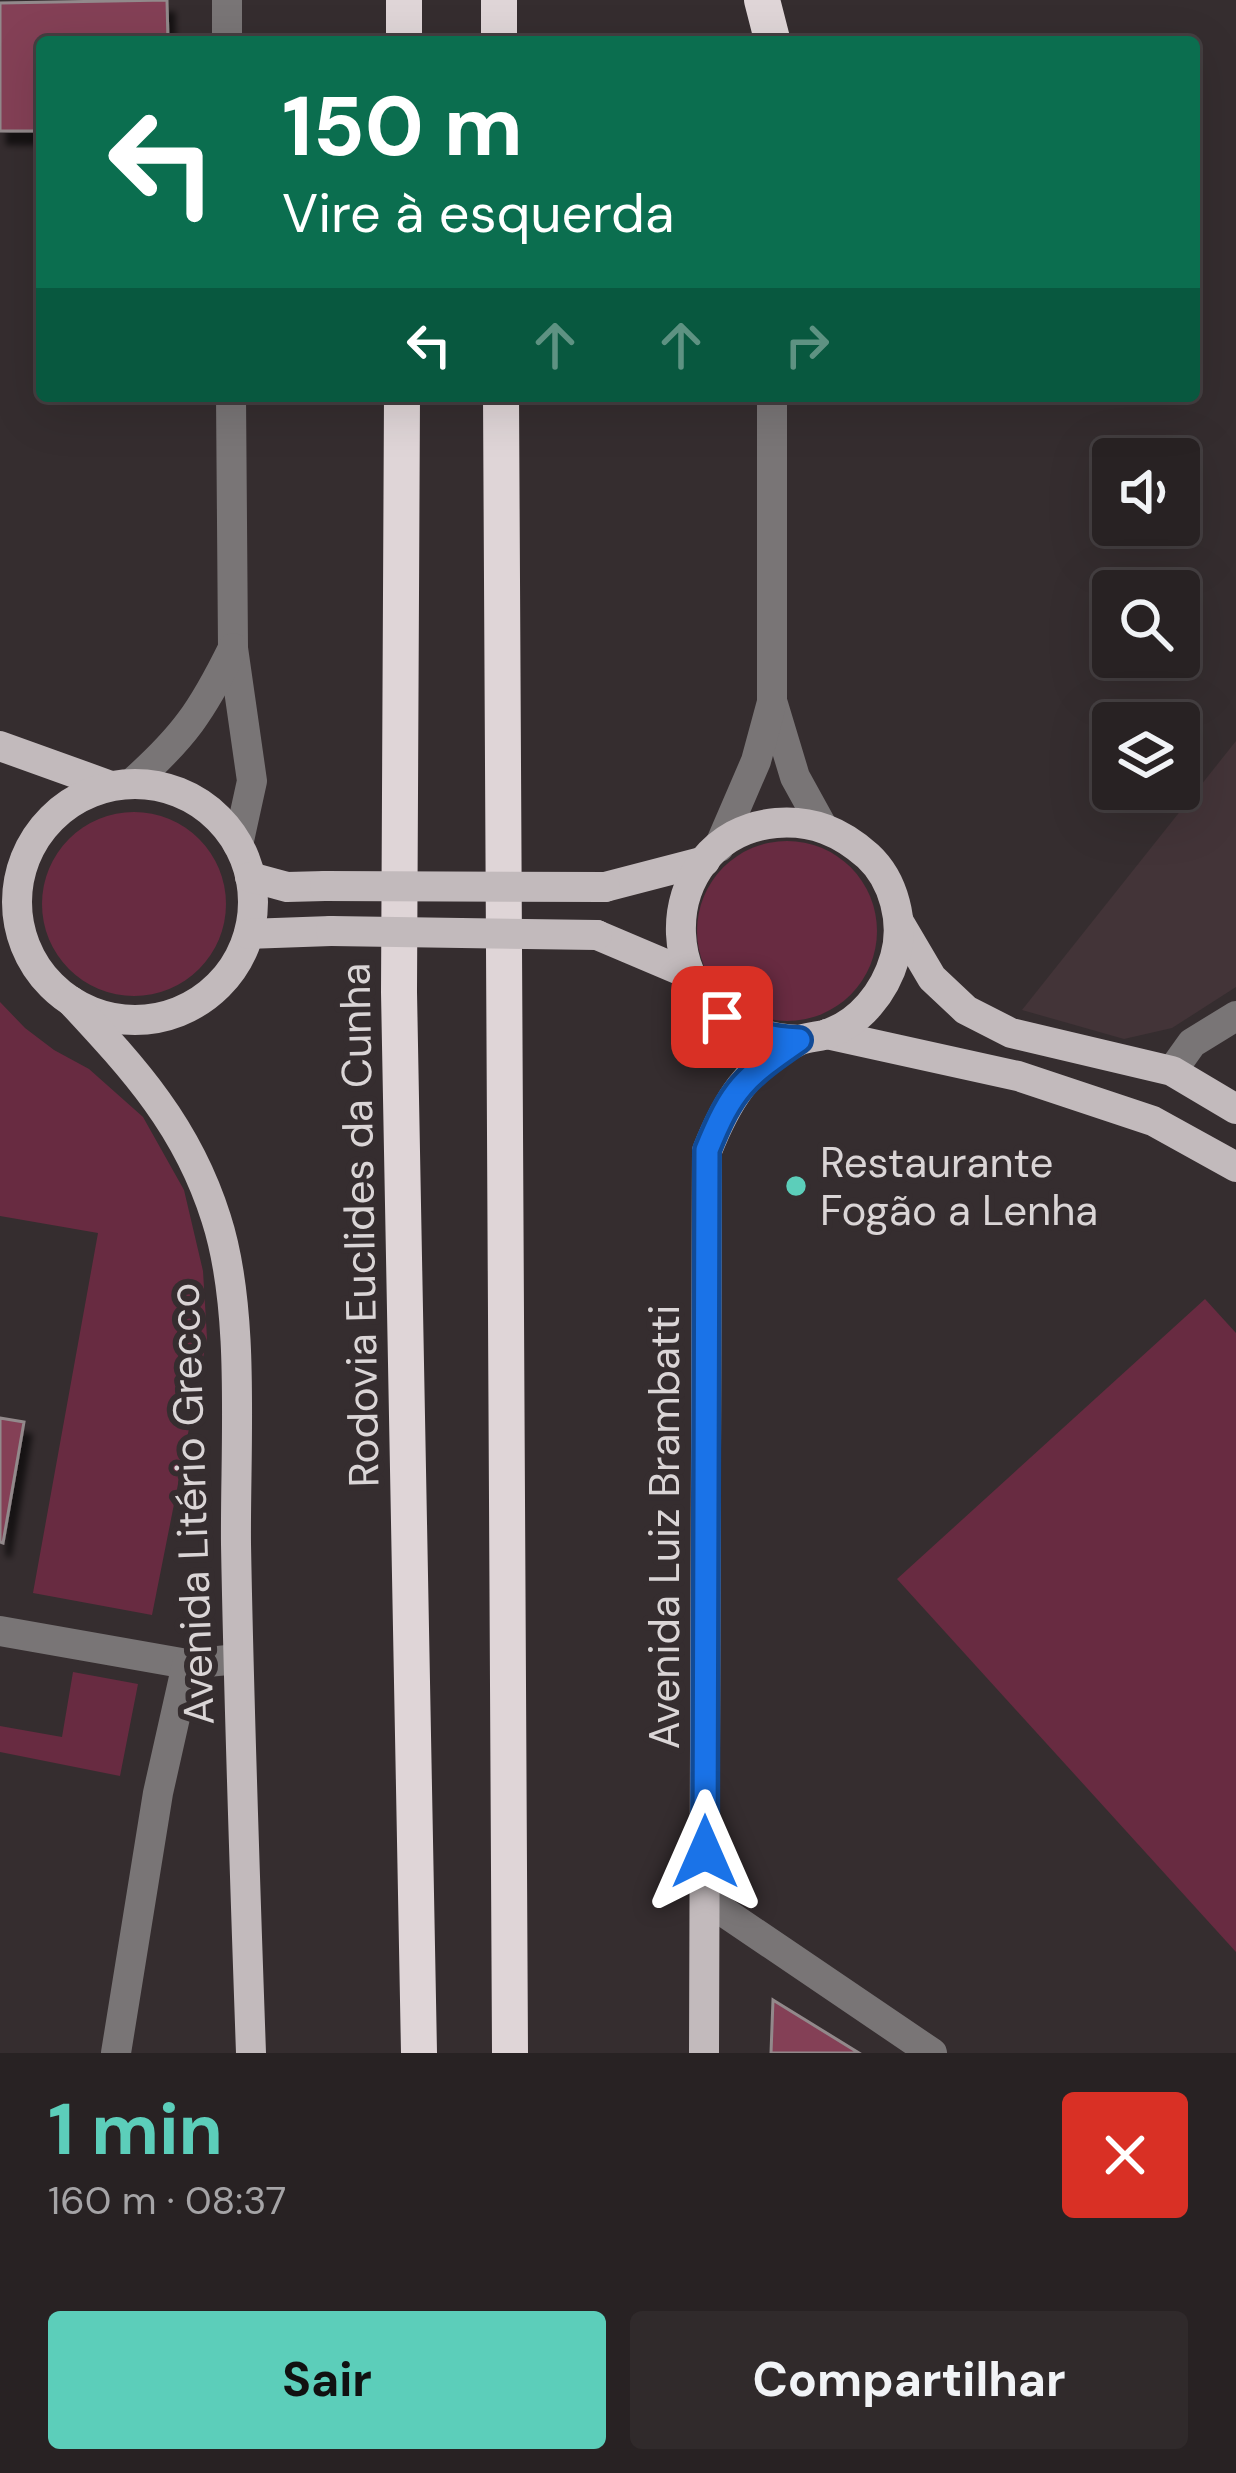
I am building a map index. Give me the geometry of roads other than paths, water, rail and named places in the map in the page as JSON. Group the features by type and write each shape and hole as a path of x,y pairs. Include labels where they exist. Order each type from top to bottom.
{"highway":[{"path":"404,0 404,36"},
{"path":"499,0 499,36"},
{"path":"762,0 771,36"},
{"name":"Rodovia Euclides da Cunha","path":"402,402 399,992 419,2053"},
{"path":"501,402 511,2053"}],"main road":[{"path":"0,746 121,785 163,787 193,800 218,819 238,844 250,877 249,934 227,975 192,1006 162,1017 131,1020 100,1015 71,1001 30,956 0,874"},
{"path":"19,927 16,896 22,865 36,837 56,813 82,796 121,785"},
{"path":"1236,1109 1172,1071 1011,1033 966,1010 932,978 899,922 891,890 874,862 851,840 822,826 795,821 742,832 712,854 689,886 681,915 681,945 689,974 704,998 734,1024 772,1039 813,1037 1018,1076 1153,1120 1236,1167"},
{"path":"250,877 286,887 605,887 712,854"},
{"path":"813,1037 853,1021 874,1002 889,977 899,922"},
{"path":"249,934 597,935 689,974"},
{"name":"Avenida Litério Grecco","path":"71,1001 148,1084 188,1145 217,1220 233,1298 250,2053"},
{"name":"Avenida Luiz Brambatti","path":"704,2053 707,1150 726,1102 755,1071 813,1037"},
{"path":"1153,1120 1172,1071"}],"street":[{"path":"227,0 227,36"},
{"path":"771,0 772,36"},
{"path":"231,402 233,648 252,781 238,844"},
{"path":"712,854 756,761 772,702 772,402"},
{"path":"121,785 165,754 202,711 233,648"},
{"path":"772,702 795,777 822,826"},
{"path":"1172,1071 1192,1043 1236,1016"},
{"path":"0,1631 188,1664 238,1659"},
{"path":"116,2053 158,1793 188,1664"},
{"path":"705,1899 932,2053"}],"place":[{"name":"Restaurante Fogão a Lenha","path":"796,1186"}]}
